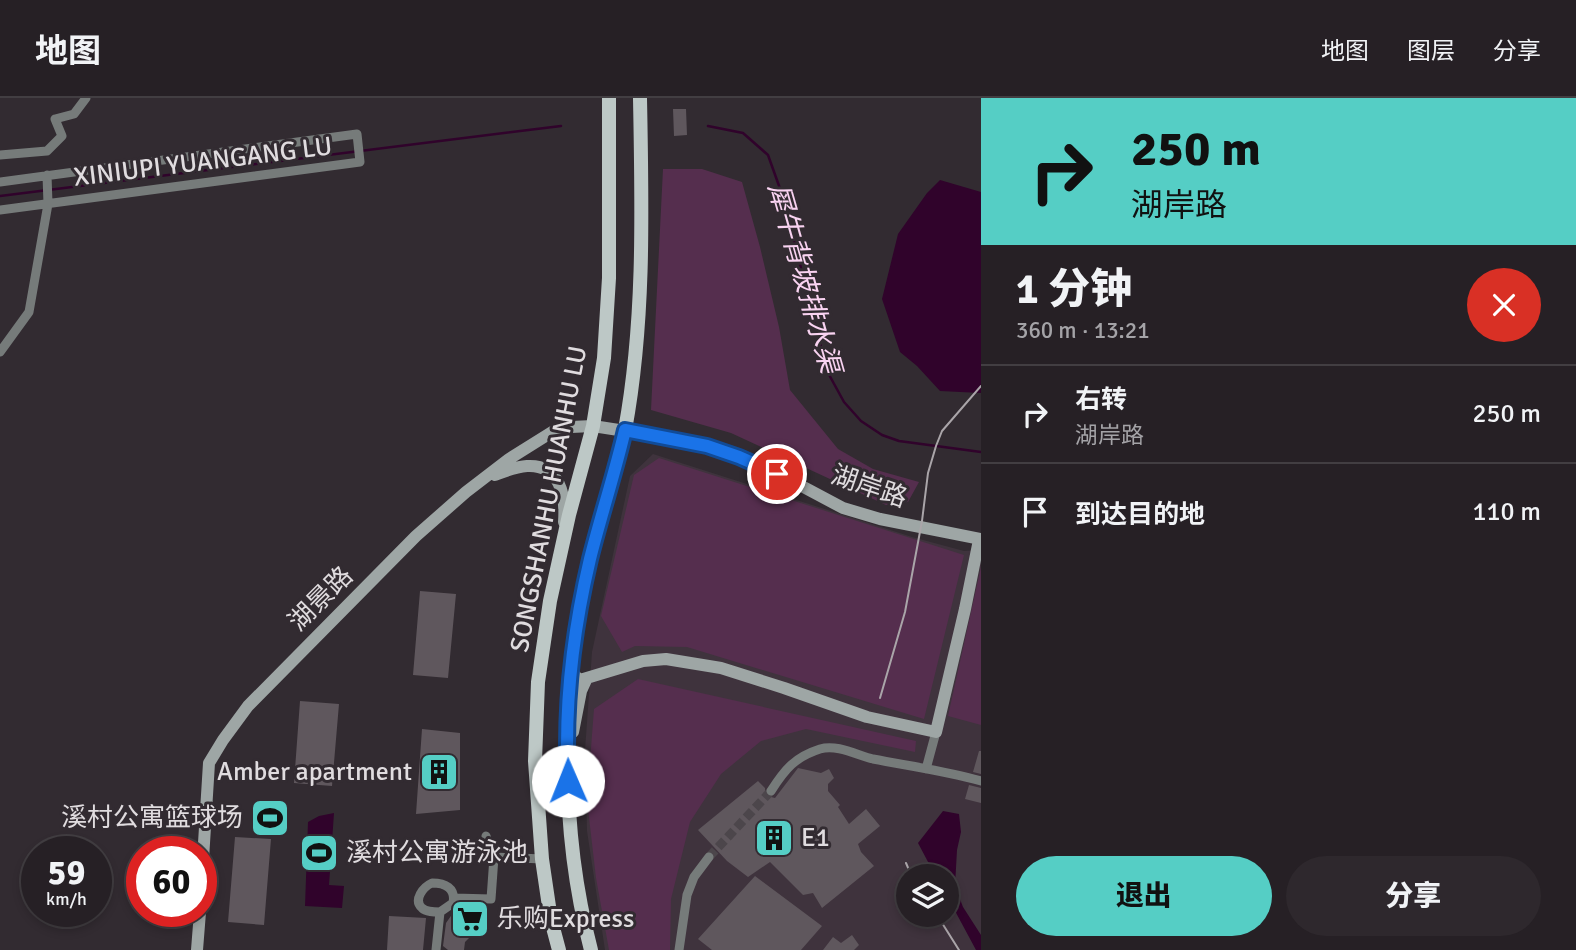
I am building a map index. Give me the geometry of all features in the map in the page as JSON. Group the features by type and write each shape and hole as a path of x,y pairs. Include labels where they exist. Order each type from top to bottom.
{"main road":[{"name":"SONGSHANHU HUANHU LU","path":"559,950 551,920 542,859 535,761 538,682 550,601 593,426 604,358 609,278 609,98"},
{"name":"SONGSHANHU HUANHU LU","path":"591,950 582,914 573,845 567,760 570,685 580,607 625,430 635,361 641,279 640,98"}],"street":[{"path":"0,155 47,151 62,136 55,119 74,114 86,98"},
{"name":"XINIUPI YUANGANG LU","path":"0,182 357,134 360,163 0,210"},
{"path":"0,352 29,312 48,204 47,174"},
{"name":"湖岸路","path":"593,426 707,446 739,457 843,508 893,522 980,539"},
{"name":"湖景路","path":"204,836 209,763 248,706 407,545 466,492 509,459 552,432 571,427 593,426"},
{"path":"485,478 519,467 531,466 548,470 558,481 563,496 563,541"},
{"path":"926,769 980,539"},
{"path":"572,666 575,676 580,680 643,661 666,659 721,668 867,717 936,732"},
{"path":"567,760 580,698 590,678"},
{"path":"772,790 795,760 822,748 837,748 870,758 981,781"},
{"path":"454,898 491,899 494,857 486,836"},
{"path":"494,857 542,859"},
{"path":"679,950 687,895 694,877 709,857"},
{"path":"432,883 448,886 453,891 454,898 453,903 440,912 430,912 420,907 418,902 422,889 432,883"},
{"path":"436,950 440,912"},
{"path":"198,950 199,927"}],"shaded area":[{"path":"663,169 702,169 742,182 779,327 790,390 838,449 873,469 919,482 908,502 886,505 731,433 651,410"},
{"path":"940,180 981,192 981,393 940,391 900,352 882,299 898,234 927,193"},
{"path":"653,454 912,537 964,551 981,550 981,950 605,950 587,831 585,750 592,652 630,476"},
{"path":"659,458 964,555 924,719 687,647 635,646 622,652 601,616 634,475"},
{"path":"981,567 981,725 948,716"},
{"path":"638,679 916,741 915,752 806,729 761,741 721,774 690,822 671,899 670,950 609,950 596,878 587,800 594,709"},
{"name":"溪村公寓篮球场","path":"258,804 283,806 281,833 256,830"},
{"path":"943,811 959,814 961,832 956,864 929,864 918,843"},
{"name":"溪村公寓游泳池","path":"334,813 329,885 344,886 342,908 305,906 308,822"},
{"path":"959,896 981,935 981,950 976,950 959,918"}],"building":[{"path":"673,109 686,109 687,135 674,136"},
{"path":"420,591 456,594 448,678 413,675"},
{"path":"300,701 339,704 332,786 294,783"},
{"name":"Amber apartment","path":"422,729 460,733 460,810 416,814"},
{"path":"981,751 981,774 973,772"},
{"name":"E1","path":"798,768 821,773 829,769 834,778 828,784 828,791 840,805 838,807 849,824 866,809 880,826 858,844 861,852 874,866 822,908 813,893 803,895 770,862 748,877 727,861 698,830 758,781 765,788 767,796 775,798"},
{"path":"969,785 981,788 981,803 965,799"},
{"path":"235,837 271,839 264,925 228,922"},
{"name":"E1","path":"755,876 822,926 801,950 712,950 698,939"},
{"path":"461,910 470,912 477,918 478,929 465,942 464,950 448,950 443,946 446,923 453,913"},
{"path":"389,916 426,918 423,950 387,950"},
{"path":"852,935 859,945 854,950 823,950 833,937 841,943"}],"waterway":[{"path":"0,196 561,126"},
{"name":"犀牛背坡排水渠","path":"708,126 743,133 768,155 783,197 827,371 844,402 861,421 882,435 899,441 981,452"}],"tunnel":[{"path":"709,857 771,791"}],"tram line":[{"path":"880,698 905,612 928,473 936,446 942,431 981,386"},
{"path":"945,927 959,950"}],"place":[{"name":"Amber apartment","path":"439,772"},
{"name":"溪村公寓篮球场","path":"270,818"},
{"name":"E1","path":"774,838"},
{"name":"溪村公寓游泳池","path":"319,853"},
{"name":"乐购Express","path":"470,919"}],"route":[{"path":"568,781 570,685 580,607 625,430 707,446 777,474"}]}
